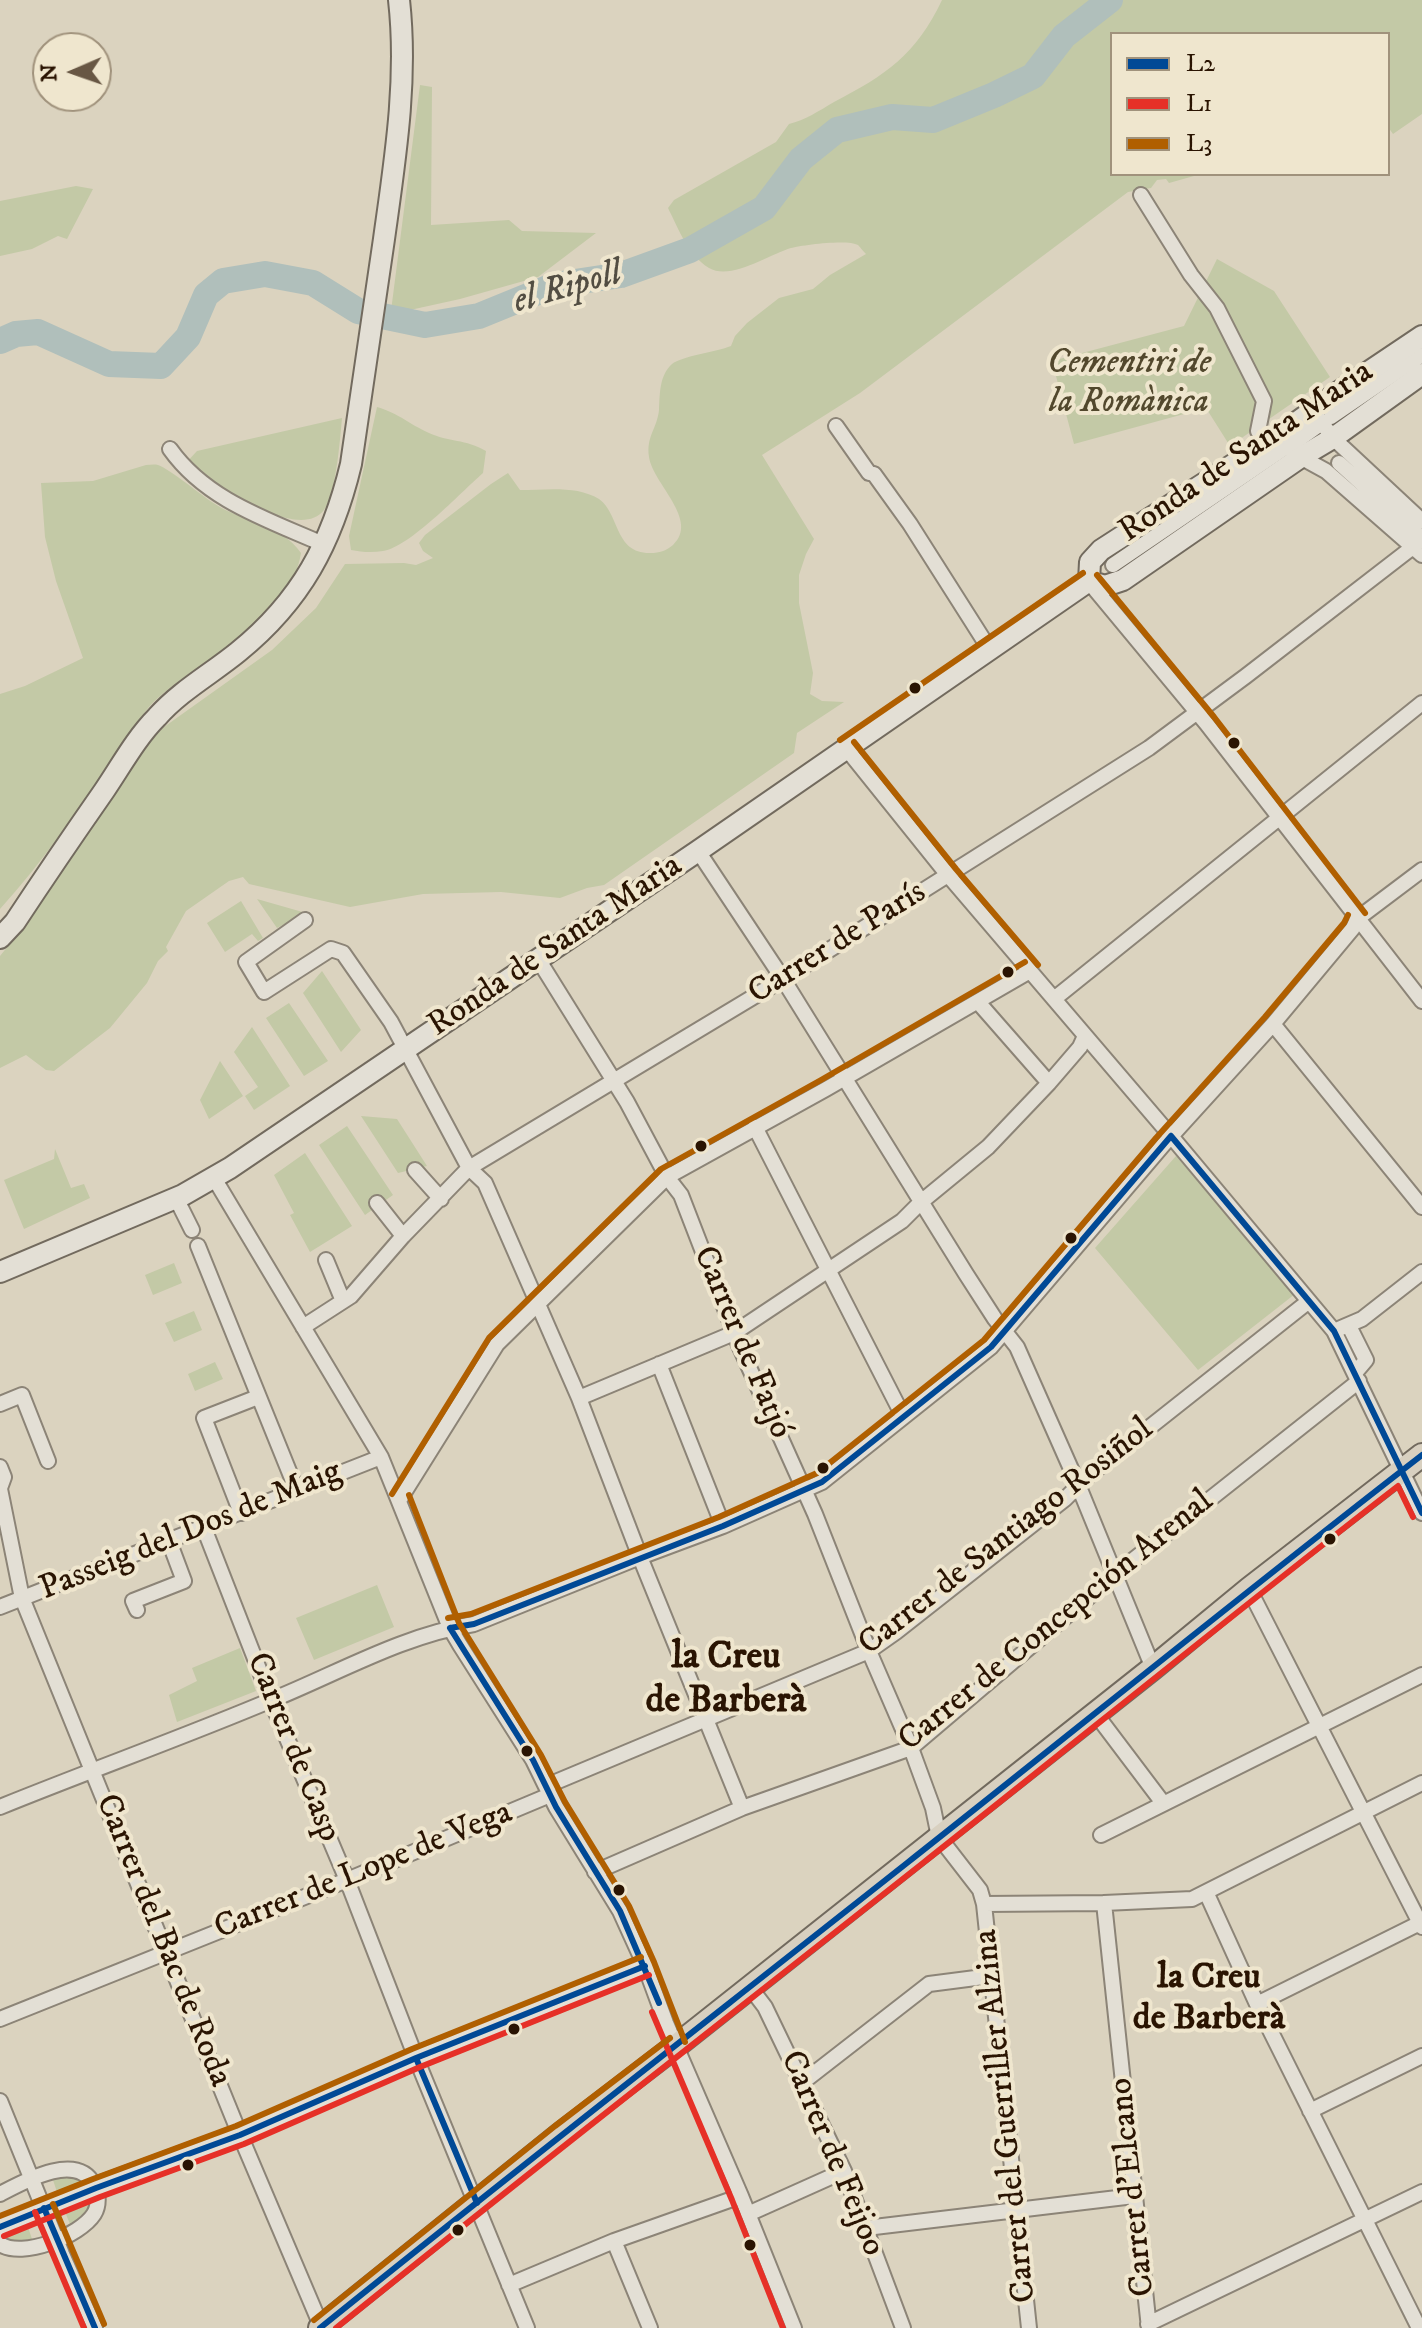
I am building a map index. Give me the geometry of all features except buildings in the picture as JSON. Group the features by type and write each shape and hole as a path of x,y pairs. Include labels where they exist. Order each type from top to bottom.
{"main road":[{"path":"321,2328 561,2134 1422,1455"}],"street":[{"path":"0,938 15,922 155,718 238,652 275,618 298,591 325,545 351,464 388,207 401,95 399,0"},
{"path":"1141,195 1191,275 1217,308 1264,401 1258,431"},
{"name":"Ronda de Santa Maria","path":"1324,423 1422,336"},
{"name":"Ronda de Santa Maria","path":"1089,581 1090,562 1101,550 1289,446 1422,355"},
{"name":"Ronda de Santa Maria","path":"1089,581 1105,586 1123,580 1289,446 1324,423 1422,374"},
{"path":"1324,423 1422,521"},
{"path":"836,426 910,524 990,650"},
{"path":"1112,564 1289,446 1420,545"},
{"path":"170,449 193,477 224,500 325,545"},
{"path":"1339,463 1420,545"},
{"name":"Carrer de París","path":"303,1327 351,1296 403,1236 469,1168 783,979 1149,748 1420,545"},
{"path":"1089,581 1197,712 1422,1001"},
{"name":"Ronda de Santa Maria","path":"0,1272 176,1198 214,1178 698,851 1089,581"},
{"path":"1054,999 1422,703"},
{"path":"846,748 948,875 1334,1331 1422,1513"},
{"path":"698,851 783,979 995,1319 1017,1347 1079,1487 1153,1668"},
{"path":"0,1807 271,1701 416,1638 474,1624 723,1526 822,1482 991,1347 1171,1136 1273,1024 1353,928 1357,919 1422,870"},
{"path":"305,920 246,962 264,992 331,949 343,953 391,1022 469,1168 485,1183 539,1303 742,1808"},
{"name":"Carrer de Fatjó","path":"538,959 613,1080 667,1177 681,1195 734,1333 804,1491 911,1748 933,1808 939,1837"},
{"path":"400,1499 497,1344 667,1177 1030,971"},
{"path":"978,1002 1049,1083"},
{"path":"1273,1024 1422,1207"},
{"path":"579,1398 734,1333 902,1221 988,1147 1049,1083 1080,1047 1085,1036"},
{"path":"755,1127 903,1416"},
{"path":"415,1170 441,1199"},
{"path":"214,1178 381,1457 450,1628 533,1760 620,1911 794,2328"},
{"path":"176,1198 192,1230"},
{"path":"377,1203 403,1236"},
{"path":"198,1246 297,1491"},
{"path":"326,1260 343,1301"},
{"path":"1334,1331 1362,1319 1422,1272"},
{"name":"Carrer de Santiago Rosiñol","path":"548,1790 869,1651 1309,1301"},
{"path":"1349,1326 1366,1360 1357,1377"},
{"path":"659,1364 723,1526"},
{"name":"Carrer de Concepción Arenal","path":"595,1872 742,1808 911,1748 1114,1576 1357,1377"},
{"path":"0,1404 22,1395 48,1461"},
{"path":"241,1513 204,1418 258,1397"},
{"name":"Passeig del Dos de Maig","path":"0,1607 381,1457"},
{"name":"Carrer del Bac de Roda","path":"0,1467 4,1477 0,1489 22,1598 321,2328"},
{"name":"Carrer de Casp","path":"204,1528 271,1701 347,1880 527,2328"},
{"path":"137,1610 133,1601 184,1581 169,1541"},
{"path":"1249,1589 1421,1924 1257,2004"},
{"path":"1101,1835 1422,1675"},
{"path":"1095,1713 1163,1803"},
{"path":"939,1837 980,1890 984,1904 1192,1899 1422,1783"},
{"name":"Carrer de Lope de Vega","path":"0,2019 347,1880 548,1790"},
{"path":"1206,1892 1257,2004 1419,2328"},
{"name":"Carrer d'Elcano","path":"1104,1903 1149,2326"},
{"name":"Carrer del Guerriller Alzina","path":"984,1904 1029,2328"},
{"path":"0,2227 240,2135 416,2058 645,1966"},
{"path":"803,2082 929,1984 991,1976"},
{"name":"Carrer de Feijoo","path":"749,1986 765,2007 844,2171 903,2328"},
{"path":"1310,2111 1422,2056"},
{"path":"0,2101 95,2328"},
{"path":"0,2194 32,2179 73,2169 89,2177 96,2188 98,2204 86,2223 57,2240 15,2250 0,2244"},
{"path":"748,2214 844,2171"},
{"path":"1149,2326 1422,2192"},
{"path":"509,2285 614,2241 741,2196"},
{"path":"866,2228 1134,2196"},
{"path":"614,2241 650,2328"}],"green space":[{"path":"942,0 1422,0 1422,114 1393,134 1390,130 1390,32 1110,32 1110,176 1194,176 1169,183 1166,179 1157,180 1151,188 1128,192 860,393 762,455 814,539 799,575 799,603 813,673 810,694 822,701 844,702 797,733 794,753 604,885 560,898 501,892 423,894 350,907 249,884 243,877 229,881 186,911 166,947 168,951 158,961 147,983 110,1028 54,1071 46,1070 26,1055 0,1068 0,956 21,930 144,748 164,727 272,650 316,608 345,564 416,565 433,558 423,551 419,543 425,535 508,473 520,490 571,490 599,499 611,514 624,540 639,552 657,553 673,545 680,535 681,524 673,502 652,468 648,450 658,417 661,386 668,369 683,359 731,346 735,336 747,323 779,298 813,289 866,254 853,243 814,244 791,248 739,269 718,271 709,268 695,256 668,208 674,200 776,142 789,124 812,115 898,62 932,19"},
{"path":"420,85 432,87 431,225 509,220 522,231 596,233 538,277 460,299 391,311"},
{"path":"76,186 93,189 67,239 58,236 32,249 0,256 0,201"},
{"name":"Cementiri de la Romànica","path":"1217,259 1274,291 1330,377 1230,446 1206,408 1074,444 1052,361 1184,326"},
{"path":"377,407 436,436 486,451 483,473 407,540 379,552 351,550 349,536"},
{"path":"342,418 332,492 324,510 312,518 295,520 275,515 234,495 185,464 197,451"},
{"path":"146,465 163,467 215,504 283,536 301,553 294,576 263,617 152,704 58,838 0,909 0,694 25,686 83,658 56,581 45,537 41,483 93,481"},
{"path":"257,899 306,913 277,928"},
{"path":"241,901 263,938 258,941 252,934 225,952 207,923"},
{"path":"322,971 361,1030 341,1052 303,993"},
{"path":"289,1003 328,1061 304,1076 266,1018"},
{"path":"252,1027 290,1086 254,1110 245,1096 258,1087 234,1052"},
{"path":"220,1061 243,1096 209,1119 200,1100"},
{"path":"361,1116 397,1119 427,1166 398,1173"},
{"path":"347,1126 393,1195 365,1215 319,1145"},
{"path":"55,1149 71,1188 84,1184 90,1198 24,1229 4,1180 54,1159"},
{"path":"305,1153 352,1226 310,1252 290,1215 294,1213 274,1175"},
{"path":"1176,1156 1295,1294 1198,1370 1095,1248"},
{"path":"174,1263 182,1283 153,1295 145,1275"},
{"path":"194,1311 202,1330 174,1342 165,1323"},
{"path":"215,1362 223,1379 195,1391 188,1374"},
{"path":"377,1585 394,1627 314,1660 296,1618"},
{"path":"240,1648 256,1691 177,1722 169,1695 197,1681 192,1668"},
{"path":"76,2178 82,2182 57,2192 53,2180"},
{"path":"90,2203 84,2215 70,2224 65,2212"},
{"path":"28,2227 32,2239 16,2242 3,2237"}],"waterway":[{"name":"el Ripoll","path":"0,341 16,334 38,332 109,364 161,366 188,337 206,295 223,281 265,274 313,283 358,311 425,325 479,316 555,285 621,275 690,250 764,208 801,159 837,130 892,117 933,120 1033,76 1064,36 1110,0"}],"transit line":[{"name":"L3","path":"840,740 1083,573"},
{"name":"L3","path":"1097,575 1214,717 1365,913"},
{"name":"L3","path":"854,742 1038,965"},
{"name":"L3","path":"448,1618 471,1614 719,1517 817,1473 984,1340 1156,1138 1265,1017 1348,915"},
{"name":"L3","path":"392,1494 489,1338 661,1169 1025,962"},
{"name":"L2","path":"1171,1136 1334,1331 1422,1513"},
{"name":"L2","path":"450,1628 474,1624 723,1526 822,1482 991,1347 1171,1136"},
{"name":"L2","path":"320,2328 1422,1455"},
{"name":"L1","path":"336,2328 1398,1486 1413,1517"},
{"name":"L3","path":"409,1495 459,1623 629,1906 685,2042"},
{"name":"L2","path":"450,1628 533,1760 556,1807 620,1911 659,2003"},
{"name":"L3","path":"0,2216 236,2126 412,2049 641,1957"},
{"name":"L2","path":"0,2227 240,2135 416,2058 645,1966"},
{"name":"L1","path":"4,2236 244,2144 420,2067 649,1975"},
{"name":"L1","path":"652,2012 783,2328"},
{"name":"L3","path":"314,2320 555,2126 670,2038"},
{"name":"L2","path":"416,2058 477,2203"},
{"name":"L3","path":"53,2204 104,2324"},
{"name":"L2","path":"44,2208 95,2328"},
{"name":"L1","path":"35,2212 84,2328"}],"district":[{"name":"la Creu de Barberà","path":"726,1681"},
{"name":"la Creu de Barberà","path":"1209,2000"}]}
